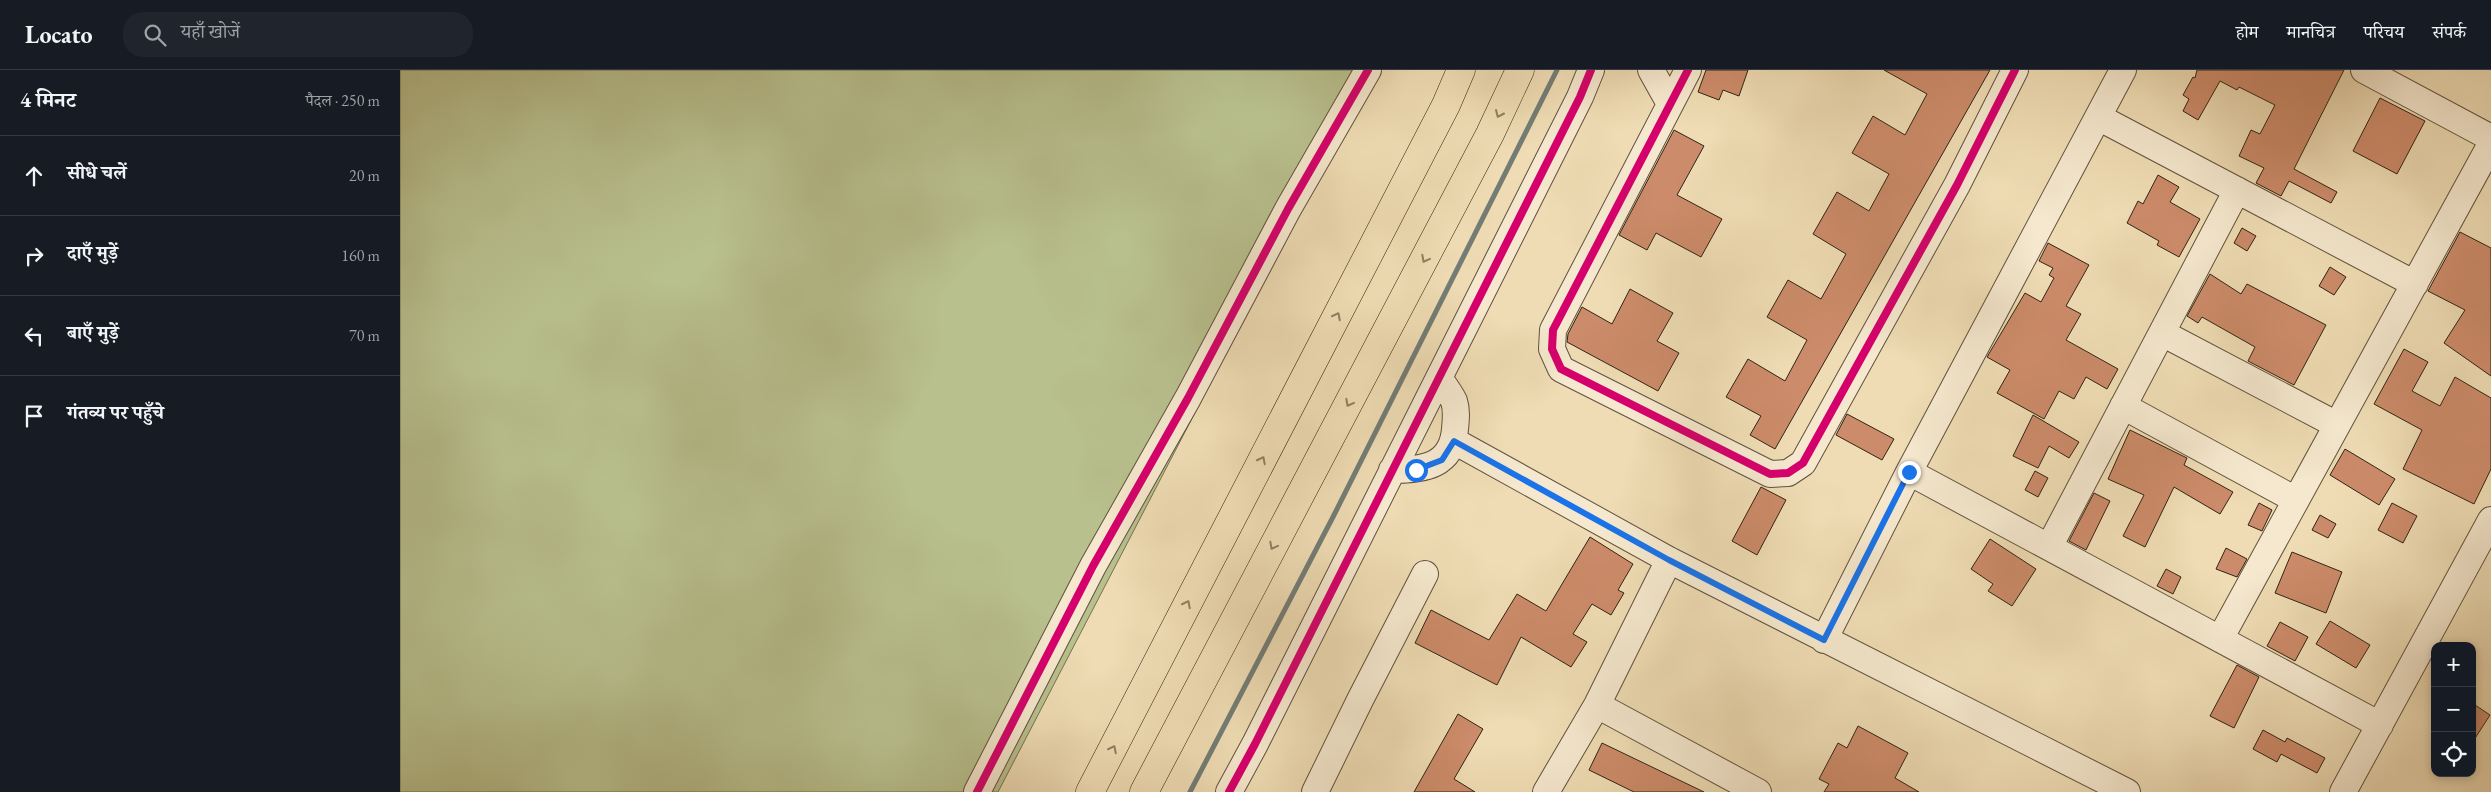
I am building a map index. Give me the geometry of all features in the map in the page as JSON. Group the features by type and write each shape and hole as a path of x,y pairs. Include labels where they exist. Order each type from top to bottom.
{"main road":[{"path":"1090,792 1446,105 1461,70"},
{"path":"1144,792 1490,134 1520,70"}],"street":[{"path":"976,792 1093,566 1188,398 1288,209 1368,70"},
{"path":"1229,792 1255,744 1580,98 1591,70"},
{"path":"1651,70 1670,104"},
{"path":"1688,70 1553,330 1552,349 1561,369 1770,474 1788,473 1802,463 1957,185 2015,70"},
{"path":"1824,640 1909,472 2123,70"},
{"path":"2364,70 2491,138"},
{"path":"2098,116 2415,284"},
{"path":"2220,639 2491,144"},
{"path":"2048,547 2238,190"},
{"path":"2162,333 2337,425"},
{"path":"1392,470 1416,470 1430,466 1442,460 1454,441 1457,414 1454,402 1439,378"},
{"path":"2123,406 2296,500"},
{"path":"1454,441 1669,560 2127,792"},
{"path":"1909,472 2380,725"},
{"path":"2343,792 2491,520"},
{"path":"1546,792 1597,705 1669,560"},
{"path":"1315,792 1425,574"},
{"path":"1597,705 1733,786 1758,792"}],"green space":[{"path":"400,70 1373,70 998,792 400,792"}],"building":[{"path":"1706,70 1748,70 1739,96 1723,90 1719,100 1698,92"},
{"path":"1884,70 1990,70 1775,449 1750,435 1761,416 1726,397 1748,359 1785,381 1807,340 1767,317 1788,280 1821,299 1846,254 1813,234 1837,192 1869,211 1889,174 1852,153 1873,116 1905,135 1927,94"},
{"path":"2197,70 2344,70 2294,169 2337,192 2331,203 2289,181 2281,196 2256,183 2264,168 2239,156 2251,130 2260,134 2275,105 2239,87 2237,90 2220,81 2198,120 2183,111 2189,99 2183,95 2193,77 2195,78"},
{"path":"2380,98 2425,121 2397,174 2353,151"},
{"path":"1674,130 1704,146 1677,195 1722,219 1701,257 1656,233 1647,250 1619,235"},
{"path":"2158,175 2179,187 2170,202 2200,219 2179,257 2157,245 2159,241 2127,223 2138,201 2143,204"},
{"path":"2242,228 2256,236 2247,251 2234,243"},
{"path":"2460,232 2491,248 2491,376 2444,343 2465,310 2428,291"},
{"path":"2048,243 2089,265 2066,306 2081,314 2066,340 2118,369 2107,389 2086,377 2074,399 2059,391 2044,419 1997,393 2010,370 1987,357 2025,293 2041,302 2054,278 2049,275 2053,268 2039,261"},
{"path":"2330,267 2346,277 2334,295 2319,286"},
{"path":"2210,274 2241,294 2247,284 2326,325 2294,385 2248,361 2255,347 2202,317 2198,323 2187,316"},
{"path":"1630,289 1673,313 1657,341 1679,353 1658,391 1567,342 1568,334 1582,307 1612,324"},
{"path":"2404,349 2428,362 2412,391 2440,406 2455,377 2491,398 2491,469 2474,504 2403,469 2422,430 2374,404"},
{"path":"1847,414 1894,439 1882,460 1836,435"},
{"path":"2033,415 2079,442 2069,458 2049,446 2038,468 2013,456"},
{"path":"2130,430 2187,458 2184,465 2233,492 2220,514 2174,487 2145,547 2123,536 2144,495 2108,479"},
{"path":"2345,449 2395,479 2379,505 2330,475"},
{"path":"2035,471 2048,478 2038,497 2025,490"},
{"path":"1761,487 1786,500 1757,555 1732,541"},
{"path":"2094,493 2110,501 2086,550 2069,541"},
{"path":"2259,503 2272,510 2262,531 2248,525"},
{"path":"2392,503 2417,516 2403,543 2378,530"},
{"path":"2320,515 2336,524 2328,538 2312,530"},
{"path":"1590,537 1633,564 1618,590 1624,593 1611,615 1592,604 1573,634 1587,642 1571,667 1521,637 1497,685 1415,643 1431,610 1489,640 1517,594 1546,611"},
{"path":"1990,539 2036,569 2012,606 1988,591 1993,584 1971,569"},
{"path":"2226,548 2247,559 2237,577 2216,569"},
{"path":"2292,552 2342,572 2326,613 2275,593"},
{"path":"2166,569 2181,577 2173,594 2157,586"},
{"path":"2330,621 2370,645 2356,668 2316,644"},
{"path":"2280,622 2308,637 2295,661 2267,646"},
{"path":"2237,665 2259,677 2234,728 2210,716"},
{"path":"2476,706 2490,715 2476,737"},
{"path":"1458,714 1483,729 1454,779 1475,792 1414,792"},
{"path":"1858,726 1908,753 1895,778 1919,792 1824,792 1829,784 1819,779 1838,743 1847,748"},
{"path":"2263,730 2285,742 2287,738 2325,758 2317,773 2281,754 2277,762 2253,749"},
{"path":"1602,743 1704,792 1634,792 1589,770"}],"waterway":[{"path":"1190,792 1334,515 1557,70"}],"cycle path":[{"path":"977,792 1093,566 1188,398 1288,209 1368,70"},
{"path":"1229,792 1255,744 1580,97 1591,70"},
{"path":"1688,70 1553,330 1552,349 1561,369 1770,474 1788,473 1803,463 1957,185 2015,70"}],"route":[{"path":"1416,470 1442,460 1454,441 1669,560 1824,640 1909,472"}]}
